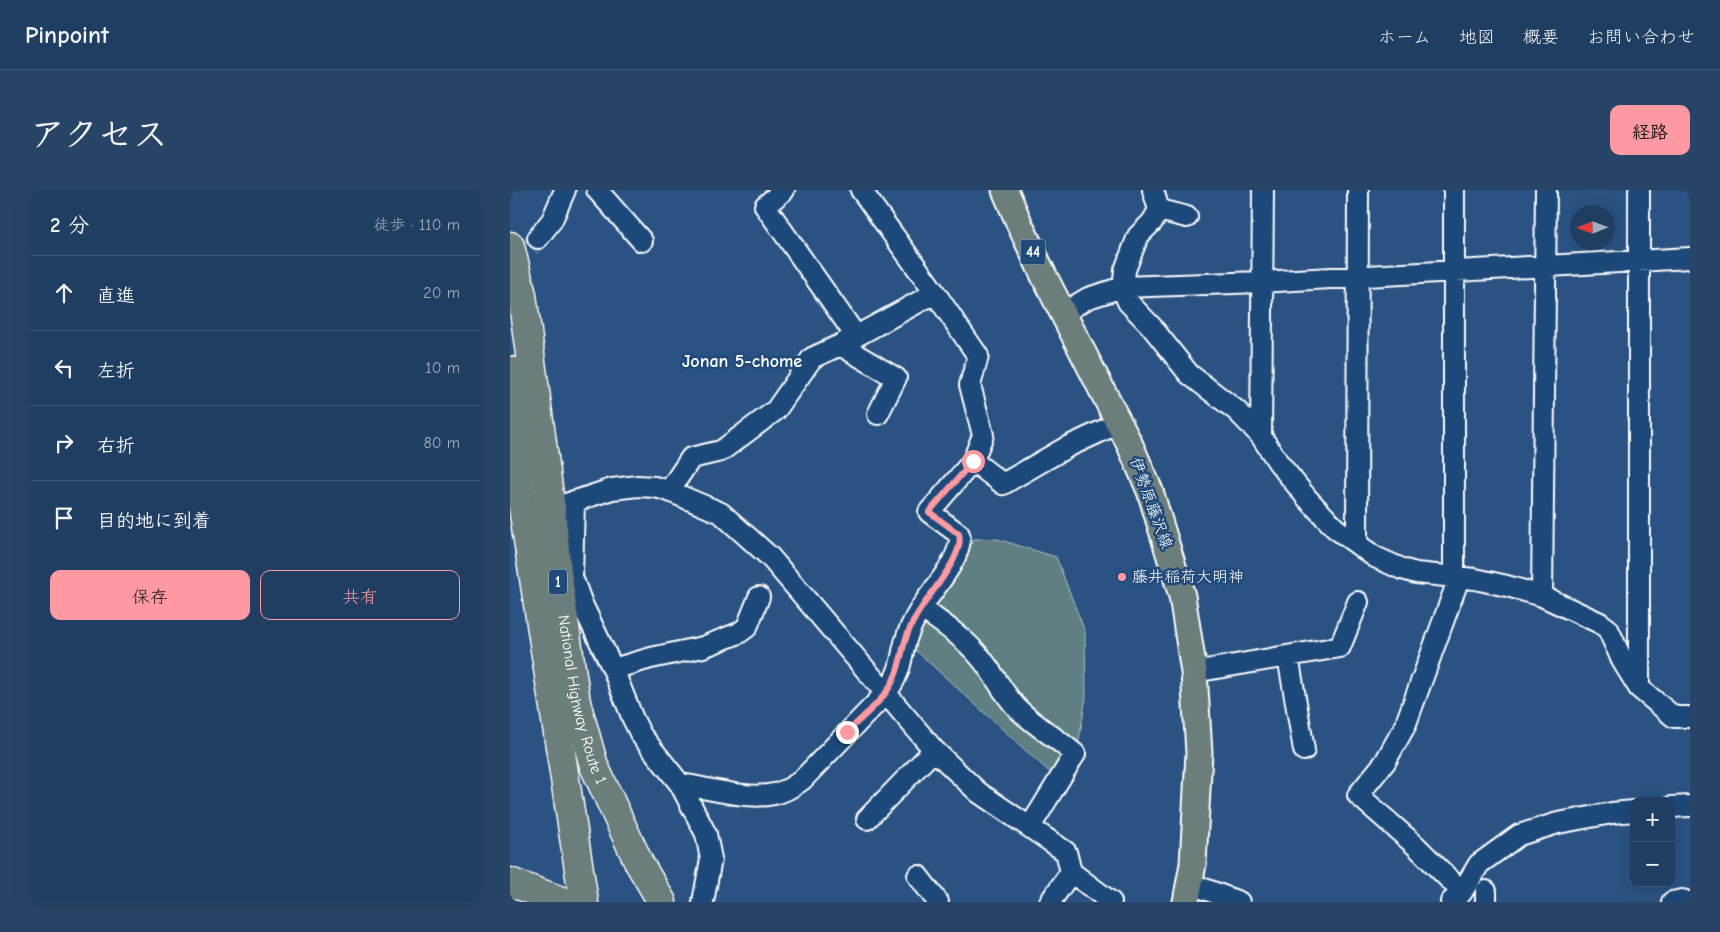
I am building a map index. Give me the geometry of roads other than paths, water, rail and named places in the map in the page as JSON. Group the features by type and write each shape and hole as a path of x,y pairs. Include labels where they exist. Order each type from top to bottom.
{"highway":[{"name":"National Highway Route 1","path":"510,246 522,295 563,505 557,572 576,702 594,766 639,863 662,902"},
{"name":"National Highway Route 1","path":"510,371 520,488 584,902"},
{"path":"510,882 564,902"}],"main road":[{"name":"伊勢原藤沢線","path":"1005,190 1063,314 1130,445 1150,491 1182,596 1194,672 1199,753 1193,864 1188,893"}],"street":[{"path":"538,238 552,220 565,190"},
{"path":"597,190 642,241"},
{"path":"784,190 765,206 848,340 896,378 878,414"},
{"path":"680,784 763,796 788,789 802,780 886,693 897,676 906,641 921,608 953,560 960,538 955,530 929,512 973,461 984,435 970,385 978,356 936,293 860,190"},
{"path":"1153,190 1159,210 1152,222 1138,236 1125,270 1123,287 1128,302 1152,326 1189,374 1237,411 1261,436 1278,462 1307,498 1335,528 1375,558 1402,569 1416,573 1475,579 1507,586 1542,596 1600,623 1608,629 1623,662 1639,688 1674,717 1690,717"},
{"path":"1261,436 1263,190"},
{"path":"1357,544 1358,190"},
{"path":"1454,190 1456,578 1405,726 1385,762 1358,795 1415,845 1456,897 1479,864 1519,835 1558,823 1612,812 1630,811"},
{"path":"1542,596 1546,190"},
{"path":"1639,190 1639,688"},
{"path":"1159,210 1187,217"},
{"path":"1063,314 1088,298 1123,287 1261,282 1690,258"},
{"path":"669,491 691,458 721,451 776,410 812,358 936,293"},
{"path":"973,461 1003,484 1067,447 1119,423"},
{"path":"703,902 710,870 710,848 706,834 680,784 642,735 633,719 614,669 582,604 572,577 563,505 612,490 638,486 655,487 669,491 721,514 770,558 934,750 978,792 1066,852 1071,872 1112,902"},
{"path":"614,669 651,658 704,647 739,633 747,627 759,597"},
{"path":"1194,672 1340,647 1358,602"},
{"path":"921,608 966,642 980,657 1009,699 1019,710 1075,754 1030,827"},
{"path":"1288,656 1304,750"},
{"path":"867,819 934,750"},
{"path":"1675,807 1690,806"},
{"path":"1050,902 1071,872"},
{"path":"918,876 938,902"},
{"path":"1188,893 1238,902"},
{"path":"1672,902 1682,900 1688,902"}],"tunnel":[{"path":"510,270 538,238"}],"place":[{"name":"藤井稲荷大明神","path":"1122,577"}],"district":[{"name":"Jonan 5-chome","path":"742,361"}]}
